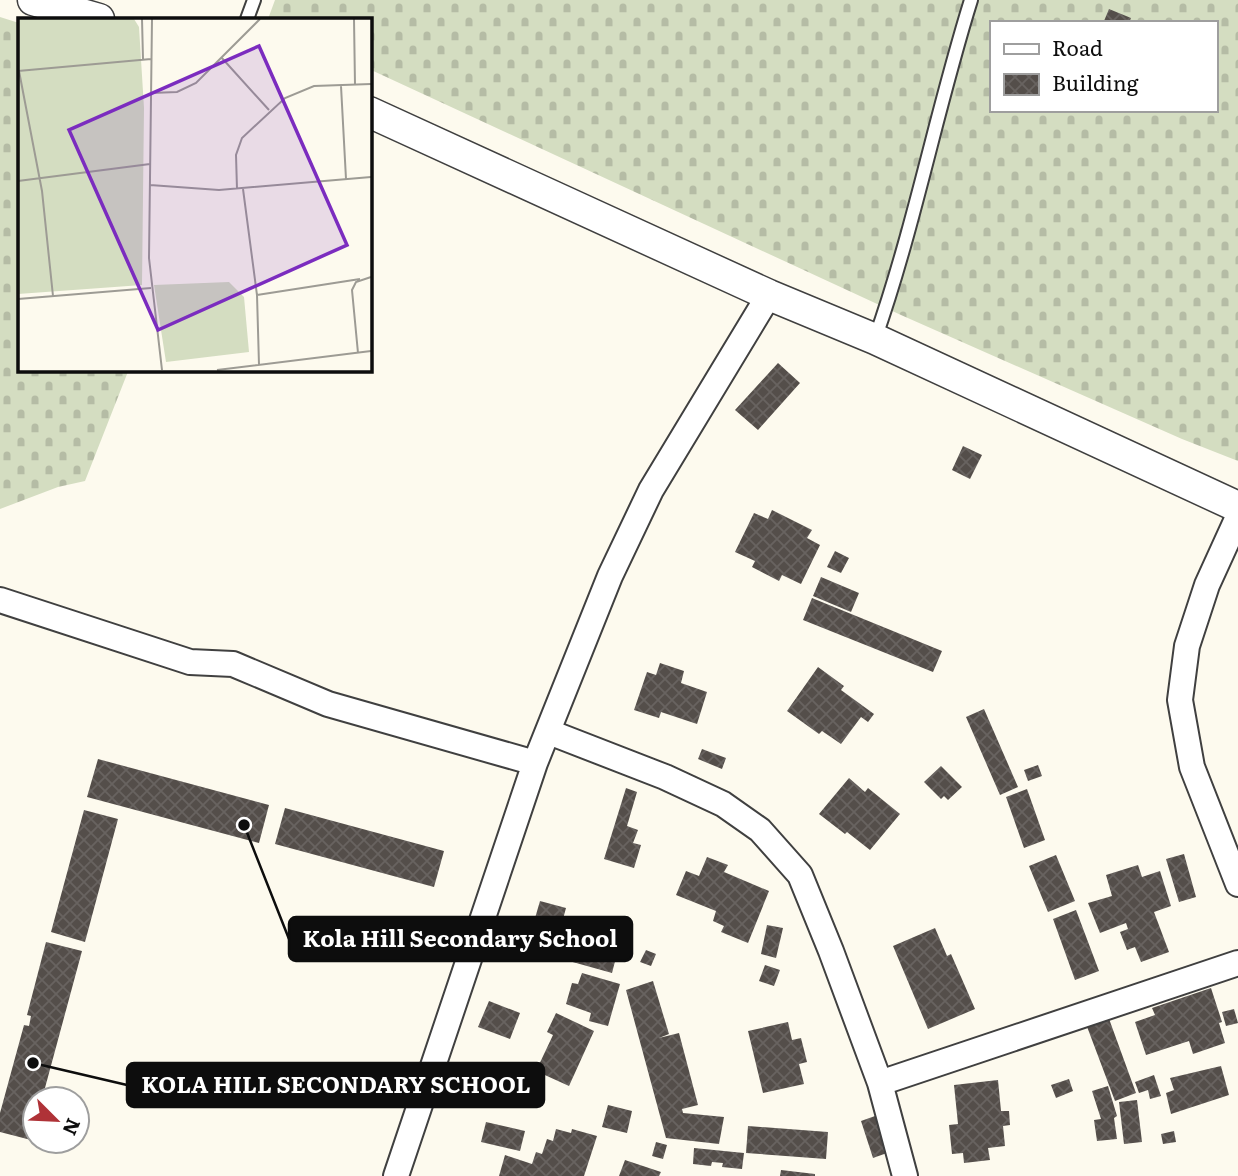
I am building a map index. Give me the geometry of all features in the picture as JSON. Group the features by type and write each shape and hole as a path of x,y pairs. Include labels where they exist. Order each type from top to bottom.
{"street":[{"path":"33,0 96,18"},
{"path":"371,113 1238,507"},
{"path":"396,1176 535,763 583,640 651,490 769,295"},
{"path":"1238,517 1207,585 1187,646 1180,700 1192,767 1238,884"},
{"path":"0,600 190,662 233,664 328,704 535,763"},
{"path":"549,732 665,777 723,804 760,830 800,875 880,1083 905,1176"},
{"path":"880,1083 1238,963"}],"lane":[{"path":"247,18 254,0"},
{"path":"875,340 903,251 947,76 971,0"}],"green space":[{"path":"275,0 1238,0 1238,461 901,315 371,70 371,18 268,18"},
{"path":"0,17 18,23 18,371 128,371 85,481 58,487 0,509"}],"building":[{"path":"1109,9 1131,18 1130,21 1104,21"},
{"path":"778,363 800,383 758,430 735,410"},
{"path":"963,446 982,455 970,479 952,470"},
{"path":"772,510 812,530 807,538 820,545 801,584 782,575 779,581 752,567 755,561 735,552 754,513 768,519"},
{"path":"835,551 849,558 841,573 827,567"},
{"path":"821,577 859,593 851,612 813,596"},
{"path":"812,598 942,651 933,672 803,620"},
{"path":"660,663 684,671 681,683 707,692 697,724 661,712 659,718 634,710 647,672 656,675"},
{"path":"818,667 844,686 841,690 874,714 868,722 861,717 841,744 822,731 819,734 787,711"},
{"path":"984,709 1018,787 1000,795 966,717"},
{"path":"702,749 726,758 722,769 698,759"},
{"path":"98,759 269,805 259,843 87,797"},
{"path":"1038,765 1042,776 1028,781 1024,770"},
{"path":"941,766 962,787 948,800 944,796 941,799 924,782"},
{"path":"849,778 865,792 868,788 900,814 870,850 819,814"},
{"path":"626,788 637,792 627,826 638,830 633,843 641,845 634,868 604,859"},
{"path":"1027,789 1045,840 1024,848 1006,797"},
{"path":"285,808 444,851 434,887 275,844"},
{"path":"84,810 118,819 85,942 51,932"},
{"path":"1184,854 1196,897 1179,902 1166,859"},
{"path":"1056,855 1075,901 1048,912 1029,866"},
{"path":"707,857 728,865 724,872 769,891 748,943 721,932 724,926 713,921 716,911 676,895 686,871 699,876"},
{"path":"1138,865 1142,877 1160,871 1171,906 1154,912 1169,952 1141,962 1135,947 1127,950 1120,932 1128,929 1126,923 1100,933 1088,903 1112,896 1106,875"},
{"path":"540,901 566,908 563,919 611,932 608,943 619,946 612,973 526,949"},
{"path":"1076,910 1099,971 1075,980 1053,919"},
{"path":"767,925 783,928 776,958 761,954"},
{"path":"935,928 947,956 951,954 975,1009 928,1029 893,946"},
{"path":"46,942 82,951 46,1085 21,1085 21,1137 0,1132 0,1113 24,1025 29,1026 31,1016 27,1015"},
{"path":"646,950 656,954 651,966 640,962"},
{"path":"765,965 780,970 774,986 759,981"},
{"path":"582,973 620,984 608,1026 589,1021 591,1013 566,1004 572,983 578,984"},
{"path":"653,981 669,1034 659,1038 679,1033 698,1105 682,1109 683,1113 724,1117 719,1144 666,1138 626,990"},
{"path":"1211,988 1222,1022 1219,1023 1225,1043 1193,1054 1189,1041 1146,1055 1135,1022 1155,1015 1152,1008"},
{"path":"489,1001 520,1013 510,1039 478,1027"},
{"path":"1234,1009 1238,1023 1226,1026 1222,1012"},
{"path":"556,1013 594,1031 569,1086 536,1071 553,1035 547,1032"},
{"path":"1108,1016 1136,1093 1115,1101 1086,1024"},
{"path":"788,1022 792,1040 801,1038 807,1062 799,1064 804,1084 763,1093 748,1031"},
{"path":"1221,1066 1229,1095 1171,1114 1166,1093 1174,1090 1170,1078"},
{"path":"1154,1075 1161,1096 1150,1099 1148,1090 1139,1093 1135,1082"},
{"path":"1069,1079 1073,1091 1056,1098 1051,1085"},
{"path":"998,1080 1001,1111 1009,1111 1010,1125 1003,1126 1005,1146 988,1148 990,1160 964,1163 963,1153 952,1154 949,1125 958,1124 954,1085"},
{"path":"1108,1086 1117,1116 1114,1118 1117,1139 1097,1141 1094,1120 1101,1119 1092,1091"},
{"path":"1137,1100 1142,1142 1124,1144 1119,1102"},
{"path":"608,1105 632,1111 627,1133 602,1127"},
{"path":"875,1116 887,1153 873,1158 861,1121"},
{"path":"486,1122 525,1131 520,1151 481,1142"},
{"path":"748,1126 828,1132 826,1159 746,1153"},
{"path":"556,1129 571,1133 572,1129 597,1136 584,1176 499,1176 505,1155 532,1164 536,1152 542,1154 547,1139 553,1141"},
{"path":"1174,1131 1176,1142 1163,1144 1161,1134"},
{"path":"656,1142 667,1145 663,1159 652,1156"},
{"path":"694,1148 744,1153 742,1169 722,1167 723,1163 712,1162 711,1166 693,1164"},
{"path":"625,1160 661,1172 659,1176 619,1176"},
{"path":"781,1170 815,1174 815,1176 780,1176"}],"place":[{"name":"Kola Hill Secondary School","path":"244,825"},
{"name":"KOLA HILL SECONDARY SCHOOL","path":"33,1063"}]}
